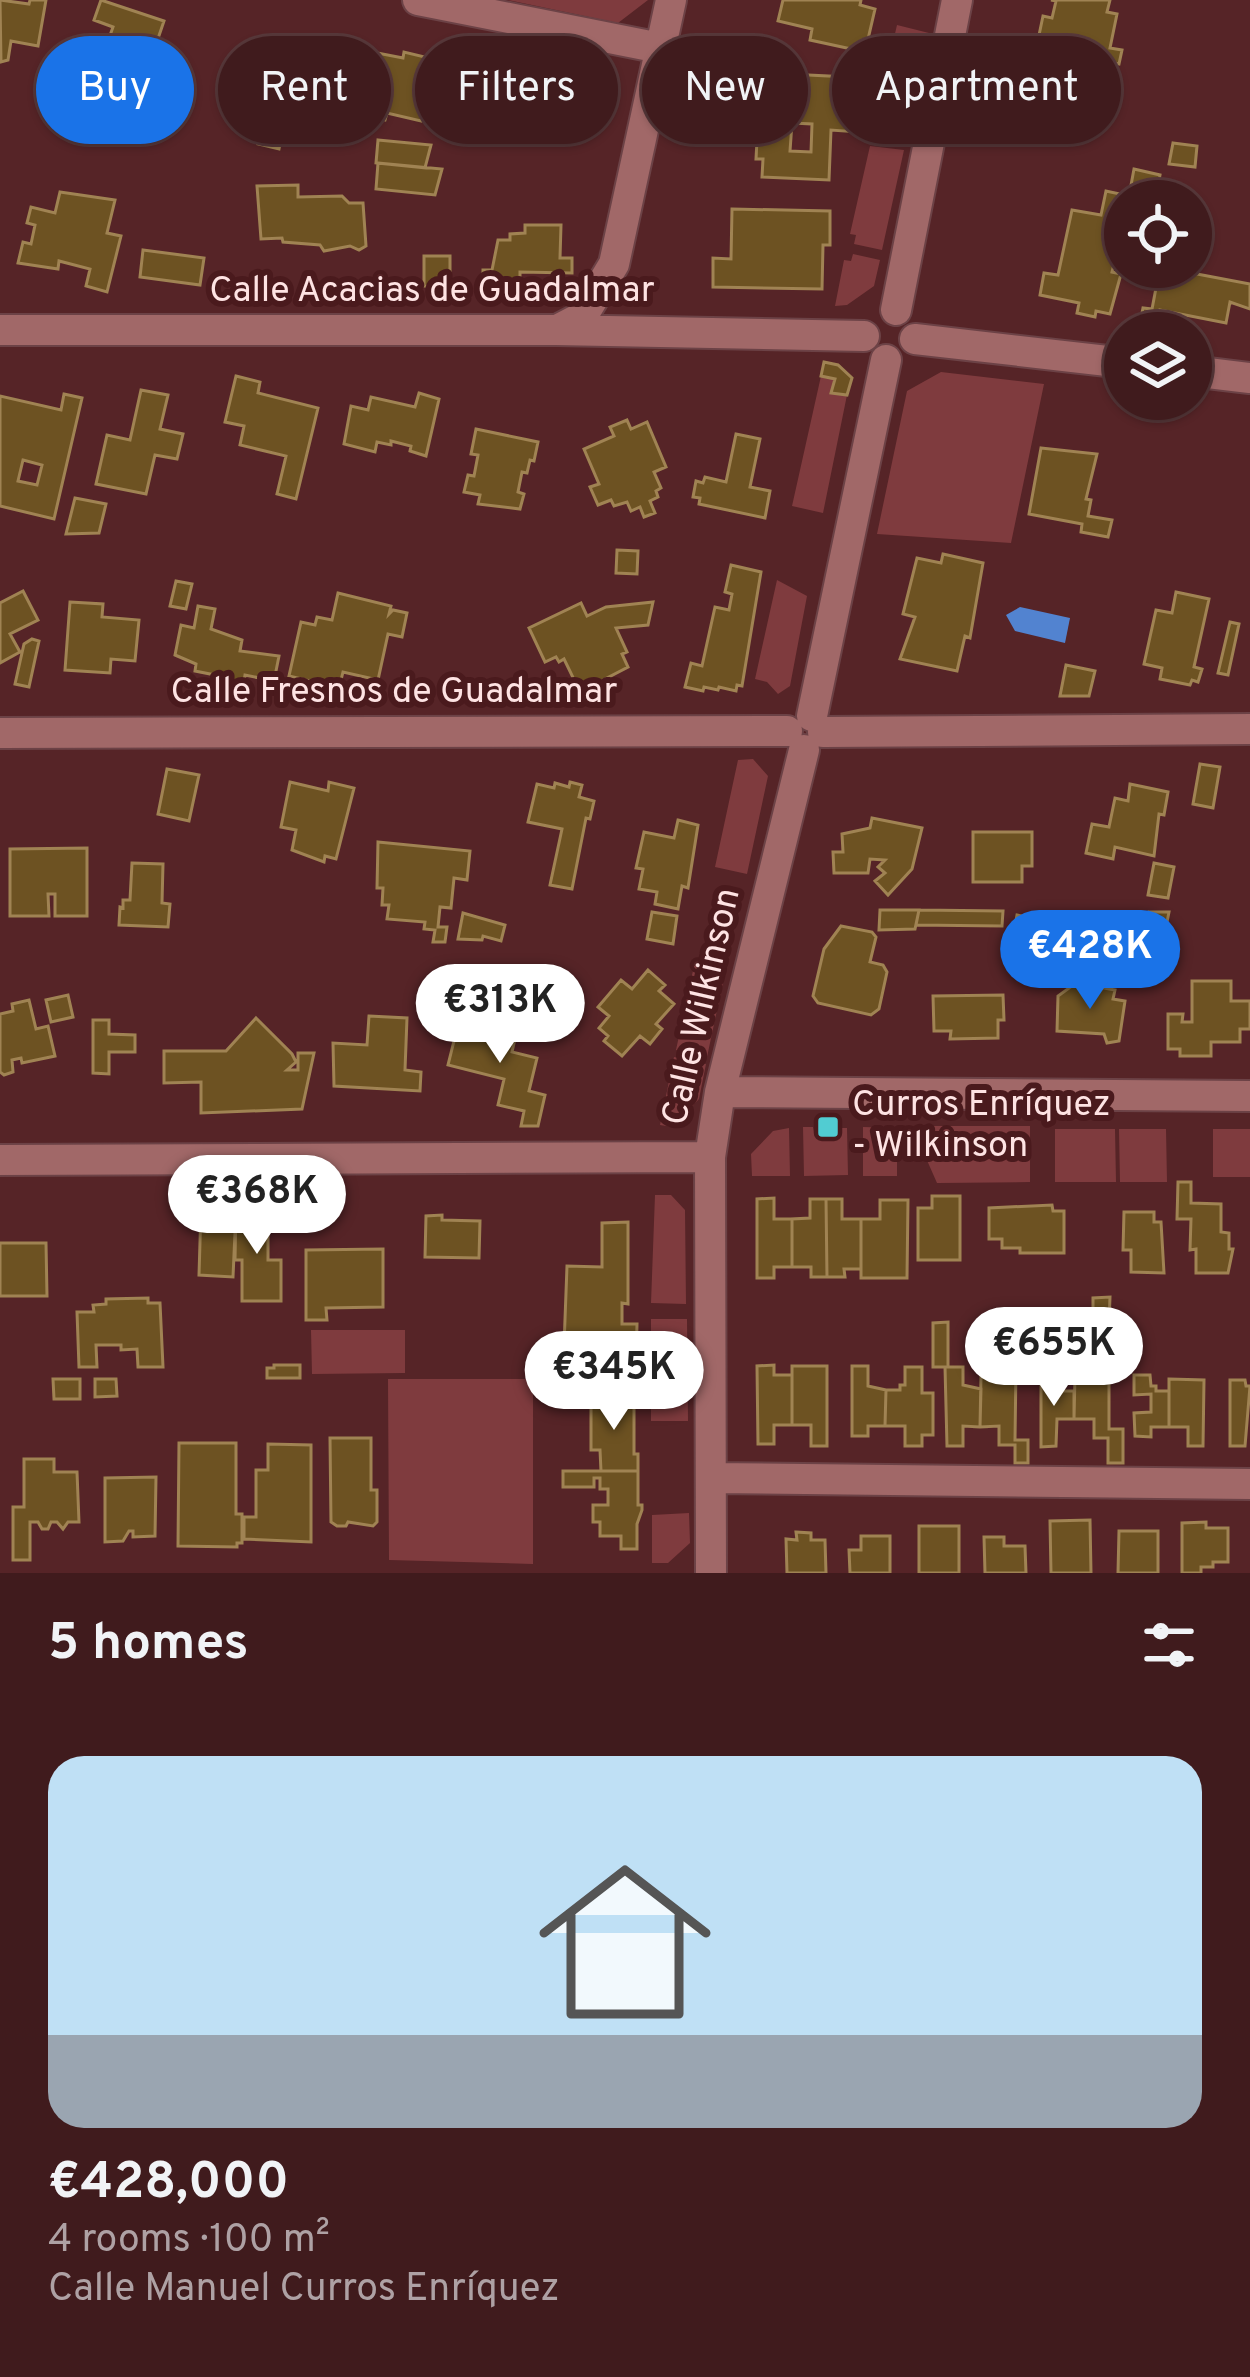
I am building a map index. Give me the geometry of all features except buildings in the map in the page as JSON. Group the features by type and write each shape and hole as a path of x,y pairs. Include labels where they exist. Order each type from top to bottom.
{"street":[{"path":"418,0 642,44"},
{"path":"663,36 671,0"},
{"path":"896,310 957,0"},
{"path":"556,330 582,317 614,264 642,133"},
{"path":"614,264 626,313 647,331"},
{"path":"896,310 912,321 915,339 902,358 886,360 870,352 865,326 878,312 896,310"},
{"name":"Calle Acacias de Guadalmar","path":"0,330 556,330 864,336"},
{"path":"915,339 1104,361"},
{"name":"Calle Wilkinson","path":"711,1573 710,1157 720,1092 806,732 886,360"},
{"path":"1212,373 1250,378"},
{"name":"Calle Fresnos de Guadalmar","path":"0,733 1250,729"},
{"path":"720,1092 1250,1096"},
{"path":"0,1160 710,1157"},
{"path":"711,1478 1250,1484"}],"shaded area":[{"path":"508,0 648,0 618,23"},
{"path":"897,25 929,33 928,36 894,36"},
{"path":"870,146 904,150 882,250 854,244 856,235 850,234"},
{"path":"853,254 880,260 874,286 847,305 835,306 844,260 851,261"},
{"path":"941,372 1044,384 1011,543 877,534 907,391"},
{"path":"821,376 835,379 832,392 847,395 823,513 792,506"},
{"path":"777,580 807,596 790,686 778,694 767,682 755,679"},
{"path":"753,759 768,776 747,874 715,867 738,760"},
{"path":"694,966 726,968 707,1057 676,1050"},
{"path":"674,1057 706,1064 699,1099 673,1127 660,1125"},
{"path":"922,1126 1030,1126 1030,1182 937,1183 922,1149"},
{"path":"803,1127 813,1127 815,1136 837,1136 838,1128 847,1128 848,1175 804,1176"},
{"path":"863,1127 897,1128 897,1176 863,1176"},
{"path":"789,1128 790,1176 752,1176 751,1154 773,1131"},
{"path":"1055,1129 1115,1129 1116,1182 1055,1182"},
{"path":"1119,1129 1166,1129 1167,1182 1120,1182"},
{"path":"1213,1129 1250,1129 1250,1177 1213,1177"},
{"path":"655,1195 671,1195 685,1210 686,1304 651,1303"},
{"path":"651,1319 687,1319 688,1421 651,1421"},
{"path":"311,1330 405,1330 405,1373 312,1374"},
{"path":"388,1379 533,1379 533,1564 389,1560"},
{"path":"689,1513 690,1543 668,1563 652,1563 652,1515"}],"water":[{"path":"1020,607 1070,618 1065,643 1015,631 1006,615"}],"place":[{"name":"Curros Enríquez - Wilkinson","path":"828,1127"}]}
